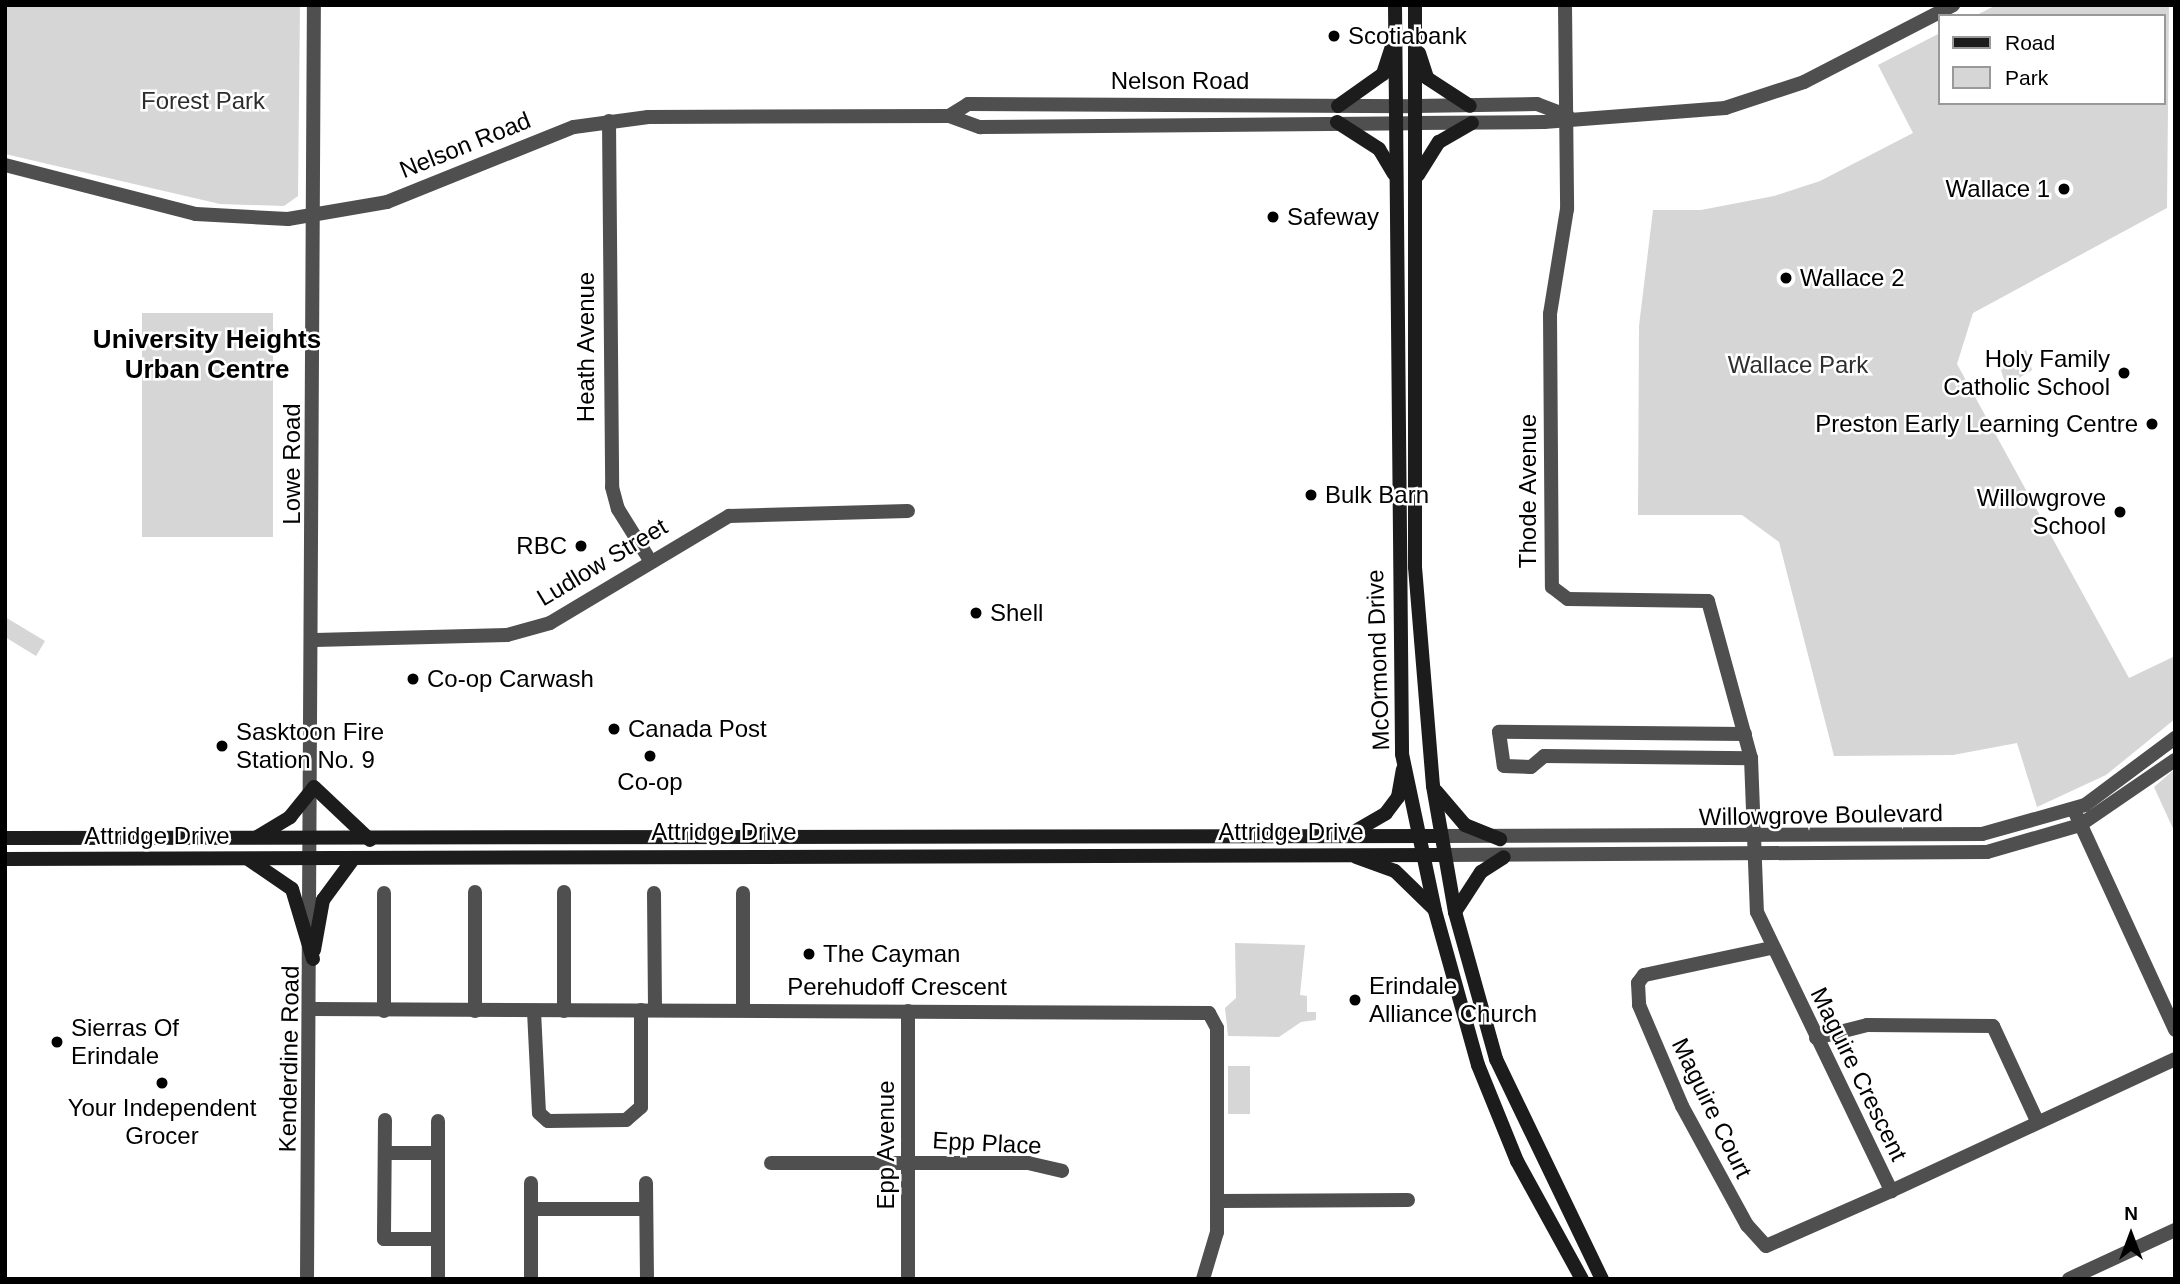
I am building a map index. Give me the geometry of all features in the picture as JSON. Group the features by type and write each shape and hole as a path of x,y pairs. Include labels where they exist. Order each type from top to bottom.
{"main road":[{"name":"McOrmond Drive","path":"1395,5 1397,446 1402,754 1435,911 1478,1065 1517,1161 1582,1279"},
{"name":"McOrmond Drive","path":"1415,5 1416,477 1420,676 1440,836 1455,912 1496,1059 1602,1279"},
{"path":"1338,106 1383,74 1395,38"},
{"path":"1415,38 1427,78 1470,106"},
{"path":"1337,122 1379,149 1397,181"},
{"path":"1416,179 1440,142 1472,123"},
{"path":"1397,446 1416,477"},
{"path":"1341,837 1386,813 1398,797 1402,754"},
{"path":"1433,786 1465,825 1500,839"},
{"path":"253,839 290,817 314,787 370,840"},
{"name":"Attridge Drive","path":"5,838 370,840 1440,836"},
{"name":"Attridge Drive","path":"5,859 1443,855"},
{"path":"1355,856 1395,871 1435,911"},
{"path":"1455,912 1481,872 1504,857"},
{"path":"247,858 292,889 313,958"},
{"path":"313,958 323,900 354,858"}],"street":[{"name":"Lowe Road","path":"314,5 314,840"},
{"path":"1565,5 1568,116"},
{"name":"Nelson Road","path":"5,165 196,214 316,216 387,202 543,138 609,121 949,116 980,127 1472,123 1568,116 1667,116 1750,102 1804,82 1947,7"},
{"name":"Nelson Road","path":"949,116 968,104 1537,104 1568,116"},
{"name":"Thode Avenue","path":"1568,116 1567,209 1550,314 1552,587 1568,599 1708,601 1751,758 1751,839"},
{"name":"Heath Avenue","path":"609,121 612,487 618,509 651,562"},
{"name":"Ludlow Street","path":"314,640 508,635 550,623 729,516 908,511"},
{"path":"1745,734 1499,732 1504,766 1531,767 1545,756 1751,758"},
{"name":"Willowgrove Boulevard","path":"1440,836 1500,839 1751,839 1982,834 2074,810 2120,784 2175,738"},
{"name":"Willowgrove Boulevard","path":"1443,855 1955,855 2016,846 2080,825 2175,760"},
{"path":"2074,810 2175,1030"},
{"name":"Maguire Crescent","path":"1751,839 1756,912 1771,948 1891,1191 2175,1059"},
{"name":"Kenderdine Road","path":"307,1279 314,840"},
{"path":"474,892 474,1011"},
{"path":"564,892 564,1010"},
{"path":"384,893 384,1010"},
{"path":"534,1010 538,1113 548,1121 626,1120 641,1107 654,893"},
{"path":"743,893 743,1010"},
{"name":"Maguire Court","path":"1771,948 1644,975 1638,983 1639,1005 1682,1106 1741,1215 1766,1246 1891,1191"},
{"name":"Perehudoff Crescent","path":"313,1009 1209,1013 1217,1028 1218,1201 1213,1260 1203,1279"},
{"name":"Epp Avenue","path":"908,1010 908,1279"},
{"path":"1816,1038 1867,1025 1993,1026 2037,1121"},
{"path":"385,1120 384,1239 438,1239"},
{"path":"438,1121 438,1279"},
{"path":"385,1153 438,1153"},
{"name":"Epp Place","path":"771,1163 1028,1163 1062,1171"},
{"path":"531,1183 531,1279"},
{"path":"646,1184 647,1279"},
{"path":"1218,1201 1408,1200"},
{"path":"531,1209 646,1209"},
{"path":"2069,1279 2175,1230"}],"green space":[{"name":"Forest Park","path":"5,5 300,5 298,196 284,206 220,204 5,154"},
{"name":"Wallace Park","path":"1996,5 2169,5 2167,208 1973,313 1957,364 2129,678 2175,656 2175,719 2106,775 2037,807 2017,743 1953,755 1834,756 1779,542 1742,515 1638,515 1639,326 1653,210 1701,210 1774,196 1820,181 1913,133 1878,65 1938,34 1938,105 2166,105 2166,14 1979,14"},
{"path":"142,313 273,313 273,537 142,537"},
{"path":"2026,350 2032,370 2006,386 2000,367"},
{"path":"5,617 45,641 36,656 5,637"},
{"path":"2175,769 2175,833 2154,787"},
{"path":"1235,943 1305,945 1300,995 1307,996 1307,1012 1316,1012 1316,1020 1301,1022 1279,1037 1228,1036 1225,1008 1236,998"},
{"path":"1228,1066 1250,1066 1250,1114 1228,1114"}],"place":[{"name":"Scotiabank","path":"1334,36"},
{"name":"Wallace 1","path":"2064,189"},
{"name":"Safeway","path":"1273,217"},
{"name":"Wallace 2","path":"1786,278"},
{"name":"Holy Family Catholic School","path":"2124,373"},
{"name":"Preston Early Learning Centre","path":"2152,424"},
{"name":"Bulk Barn","path":"1311,495"},
{"name":"Willowgrove School","path":"2120,512"},
{"name":"RBC","path":"581,546"},
{"name":"Shell","path":"976,613"},
{"name":"Co-op Carwash","path":"413,679"},
{"name":"Canada Post","path":"614,729"},
{"name":"Sasktoon Fire Station No. 9","path":"222,746"},
{"name":"Co-op","path":"650,756"},
{"name":"The Cayman","path":"809,954"},
{"name":"Erindale Alliance Church","path":"1355,1000"},
{"name":"Sierras Of Erindale","path":"57,1042"},
{"name":"Your Independent Grocer","path":"162,1083"}],"district":[{"name":"University Heights Urban Centre","path":"207,355"}]}
